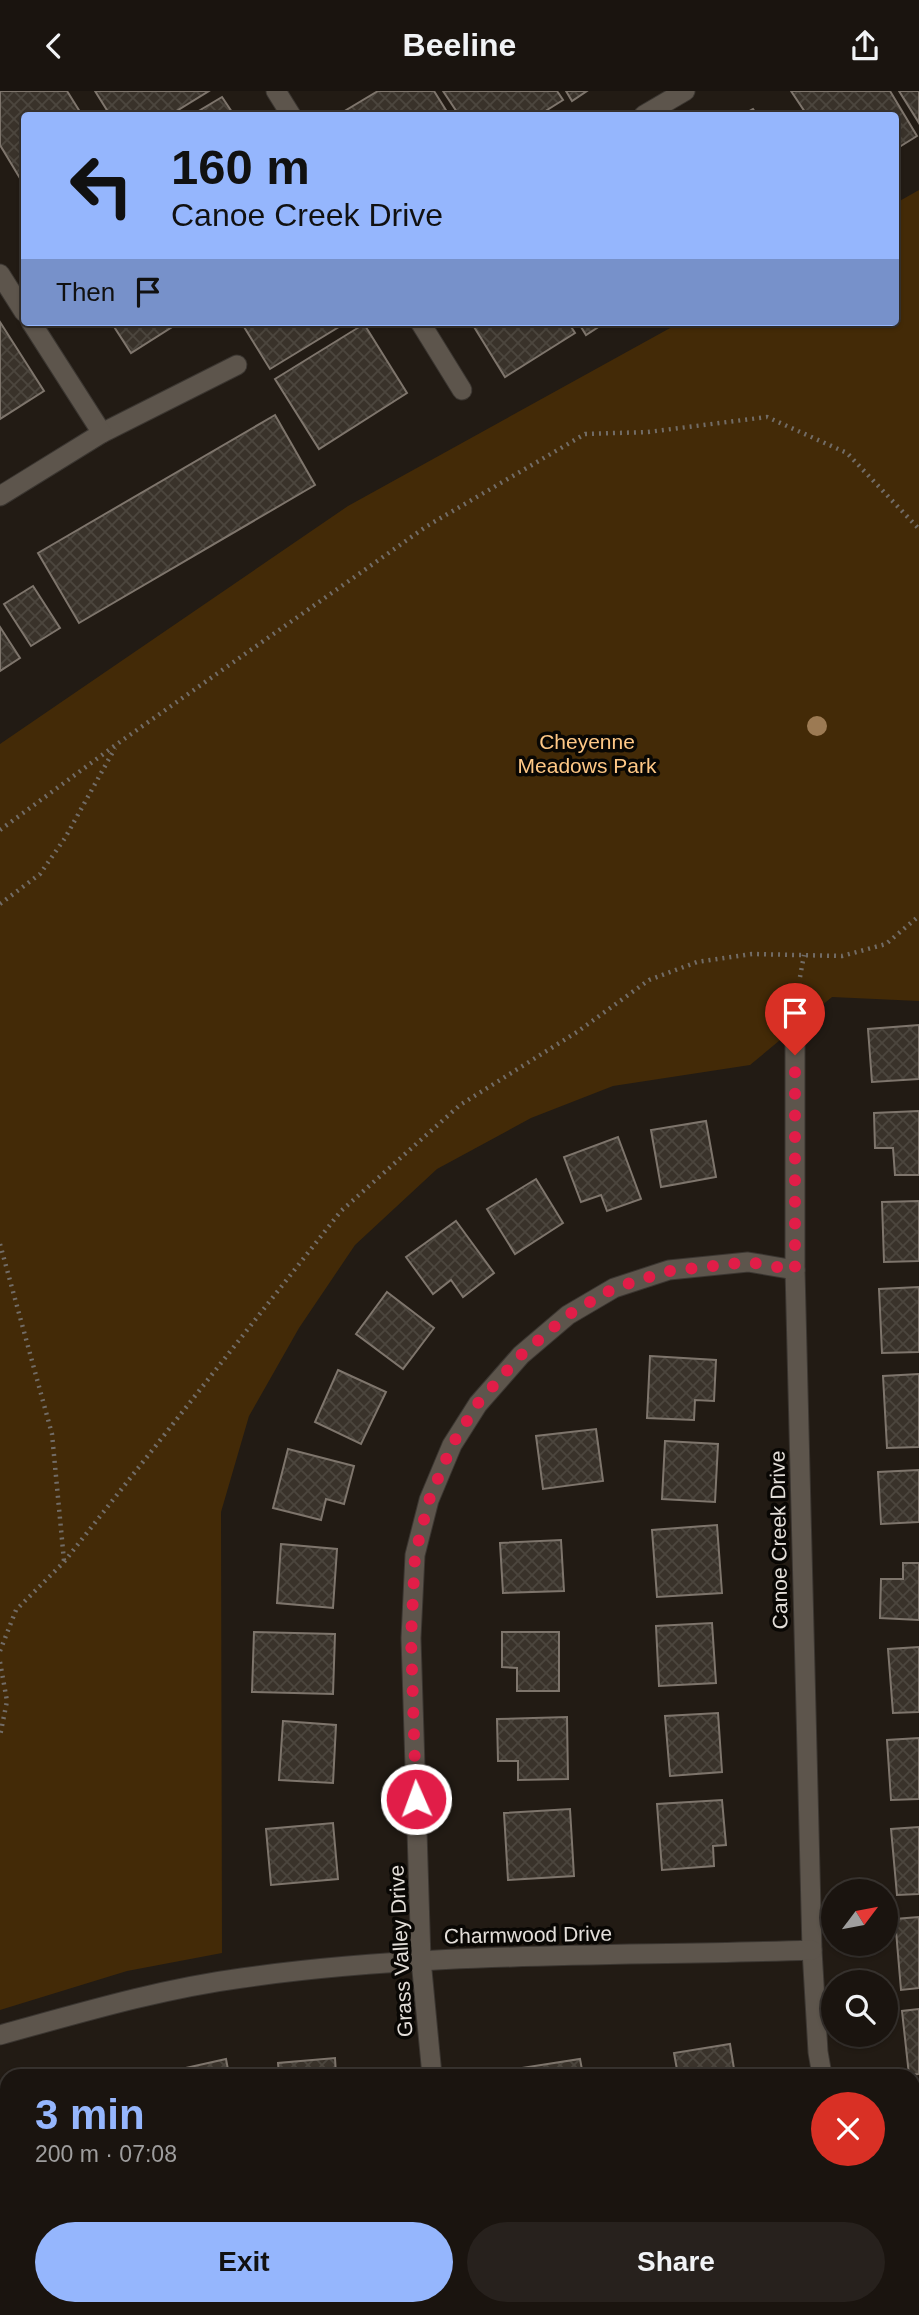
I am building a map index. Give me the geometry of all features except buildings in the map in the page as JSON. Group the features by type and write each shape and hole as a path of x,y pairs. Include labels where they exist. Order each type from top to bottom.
{"street":[{"path":"276,91 289,112"},
{"path":"649,112 685,91"},
{"path":"0,274 21,307"},
{"path":"34,326 102,433"},
{"path":"422,326 462,390"},
{"path":"0,496 102,433 237,365"},
{"name":"Canoe Creek Drive","path":"795,1002 795,1270 812,1950 821,2069"},
{"name":"Grass Valley Drive","path":"431,2069 421,1960 411,1638 415,1555 429,1500 452,1445 478,1403 521,1355 568,1315 614,1288 669,1271 748,1262 795,1270"},
{"name":"Charmwood Drive","path":"0,2035 130,2000 241,1978 421,1960 812,1950"}],"path":[{"path":"0,830 117,744 427,526 585,434 648,432 767,417 847,453 919,529"},
{"path":"0,904 40,874 65,838 117,744"},
{"path":"0,1651 16,1610 64,1562 341,1211 460,1105 577,1032 649,980 697,963 752,954 842,955 886,944 919,916"},
{"path":"0,1244 52,1434 64,1562"},
{"path":"0,1662 7,1701 0,1736"}],"green space":[{"name":"Cheyenne Meadows Park","path":"919,190 919,1001 832,997 750,1065 613,1086 531,1118 437,1169 355,1245 299,1328 249,1416 221,1512 222,1953 127,1971 0,2010 0,744 348,506 674,326 899,326 899,201"}],"route":[{"path":"416,1799 411,1638 415,1555 429,1500 452,1445 478,1403 521,1355 568,1315 614,1288 669,1271 748,1262 795,1270 795,1055"}]}
